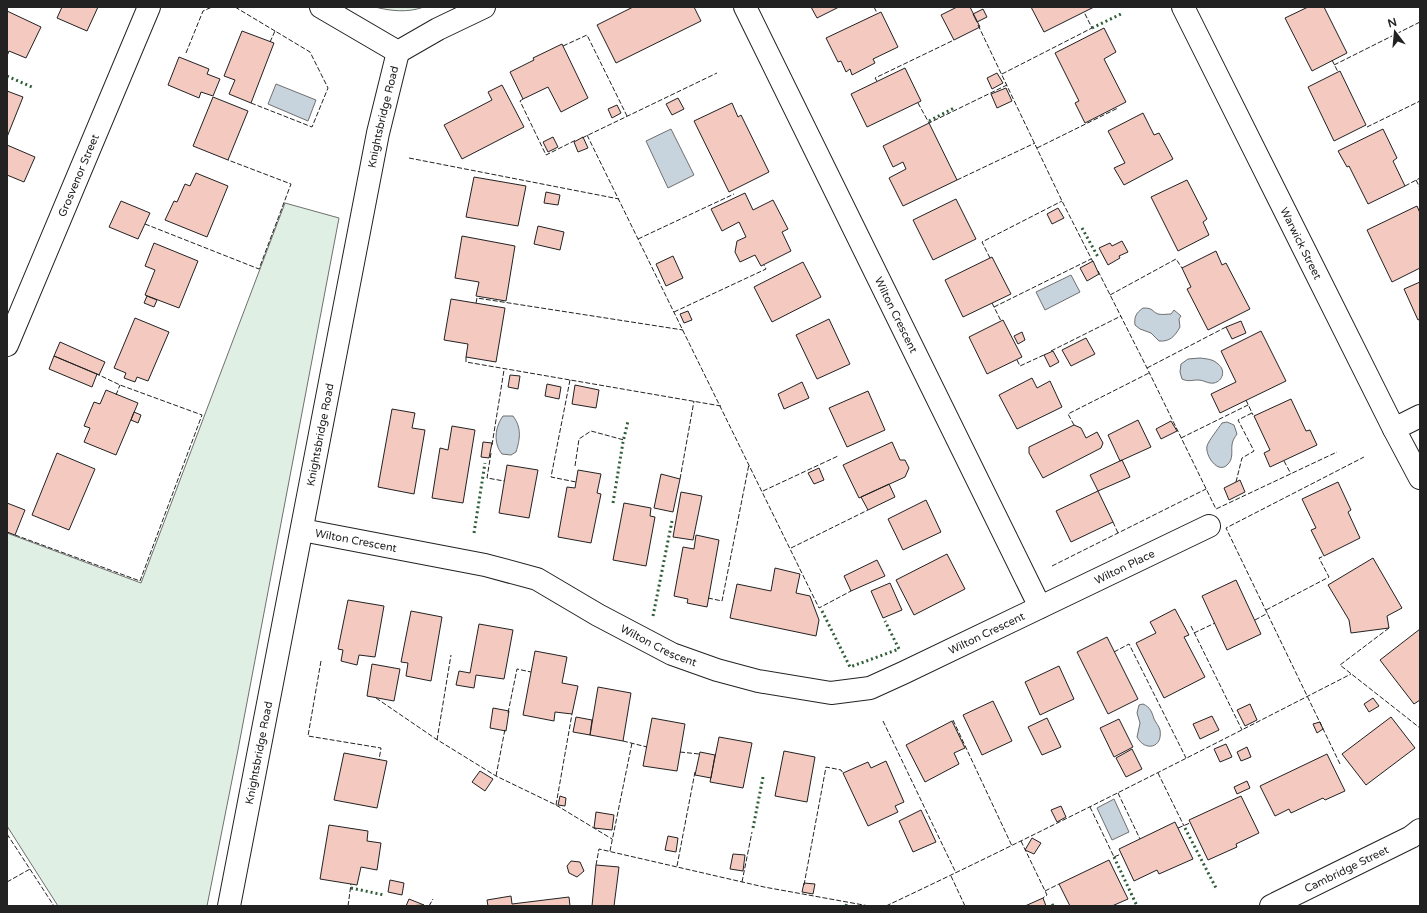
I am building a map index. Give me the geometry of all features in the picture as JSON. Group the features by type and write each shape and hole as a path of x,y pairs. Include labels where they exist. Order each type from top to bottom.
{"street":[{"name":"Grosvenor Street","path":"7,345 149,7"},
{"name":"Knightsbridge Road","path":"229,906 378,133 398,52 321,7"},
{"path":"398,52 438,29 484,7"},
{"name":"Wilton Crescent","path":"302,530 485,565 537,579 598,615 672,654 717,670 758,681 828,692 870,688 1040,607 745,7"},
{"name":"Warwick Street","path":"1184,7 1394,429 1420,478"},
{"path":"1394,429 1420,416"},
{"name":"Wilton Place","path":"1040,607 1209,526"},
{"name":"Cambridge Street","path":"1271,906 1411,837 1420,830"}],"green space":[{"path":"375,7 424,7 399,11"},
{"path":"285,203 339,218 207,906 58,906 7,826 7,533 141,583"}],"shaded area":[{"path":"276,84 316,100 308,121 268,104"},
{"path":"671,129 694,175 668,188 646,141"},
{"path":"1071,275 1080,292 1045,310 1036,292"},
{"path":"1143,308 1151,309 1158,314 1171,314 1174,310 1181,316 1179,319 1180,327 1172,338 1159,341 1151,333 1140,329 1135,325 1136,315"},
{"path":"1200,358 1212,360 1220,366 1223,372 1220,380 1212,383 1200,380 1188,381 1182,379 1180,372 1181,364 1188,359"},
{"path":"503,416 513,416 519,429 516,452 511,455 502,454 497,445 496,435 498,425"},
{"path":"1227,422 1234,425 1237,434 1232,444 1231,460 1227,465 1220,467 1216,466 1210,459 1207,446 1222,423"},
{"path":"1143,704 1150,710 1160,730 1159,741 1153,746 1144,745 1137,737 1140,723 1137,713 1139,705"},
{"path":"1114,799 1129,832 1112,840 1097,808"}],"building":[{"path":"62,7 98,7 87,31 57,18"},
{"path":"633,7 694,7 701,21 616,63 597,25"},
{"path":"811,7 839,7 817,18"},
{"path":"957,7 970,7 980,27 954,40 941,15"},
{"path":"1031,7 1094,7 1044,32"},
{"path":"1308,7 1324,7 1347,53 1312,71 1285,18"},
{"path":"983,9 987,17 977,22 973,14"},
{"path":"7,11 41,27 26,58 9,51 7,56"},
{"path":"881,12 898,47 873,59 875,63 852,75 850,69 846,72 841,61 838,62 826,38"},
{"path":"1104,28 1116,52 1104,59 1126,102 1085,123 1075,103 1079,101 1055,53"},
{"path":"242,31 274,43 251,103 229,94 235,80 224,76"},
{"path":"562,44 588,98 561,112 548,87 523,99 510,72 534,60 533,58"},
{"path":"179,57 209,69 207,74 220,79 213,96 201,92 199,98 168,85"},
{"path":"905,68 921,101 867,127 851,94"},
{"path":"1340,71 1366,125 1334,141 1308,87"},
{"path":"997,73 1003,83 992,89 987,78"},
{"path":"502,85 524,127 462,159 444,125 492,100 488,92"},
{"path":"1006,88 1012,101 997,108 991,94"},
{"path":"7,91 23,97 7,137"},
{"path":"213,97 248,111 228,160 193,146"},
{"path":"678,98 684,109 672,115 666,104"},
{"path":"732,103 738,117 741,115 769,172 729,192 694,121"},
{"path":"617,105 621,113 612,118 608,109"},
{"path":"1143,113 1154,135 1159,133 1173,159 1124,185 1114,168 1125,163 1108,131"},
{"path":"929,123 957,180 903,206 889,178 906,169 903,162 893,167 883,146"},
{"path":"1383,129 1397,158 1393,161 1405,186 1368,204 1349,166 1347,167 1338,151"},
{"path":"553,137 558,147 548,152 543,142"},
{"path":"583,137 588,148 578,152 574,142"},
{"path":"7,145 35,157 24,182 7,175"},
{"path":"196,173 228,186 207,237 165,220 174,201 177,202 185,184 190,186"},
{"path":"474,177 526,186 518,226 466,217"},
{"path":"1187,180 1207,219 1203,222 1209,235 1178,251 1151,197"},
{"path":"546,192 560,195 558,205 544,203"},
{"path":"745,193 753,210 773,200 788,229 782,232 791,251 761,266 755,255 740,262 735,252 737,241 746,237 739,222 722,231 711,209"},
{"path":"956,199 976,239 933,260 913,220"},
{"path":"121,201 150,213 138,239 109,227"},
{"path":"1417,206 1420,213 1420,268 1392,282 1367,230"},
{"path":"1058,208 1064,218 1052,224 1047,214"},
{"path":"538,226 564,232 560,250 534,244"},
{"path":"462,236 515,246 506,301 476,296 479,282 455,278"},
{"path":"1122,241 1128,252 1119,256 1120,258 1108,265 1099,248 1110,243 1112,246"},
{"path":"154,243 198,261 179,308 145,295 155,270 145,266"},
{"path":"1216,251 1222,265 1226,263 1250,309 1208,330 1187,289 1191,287 1182,268"},
{"path":"673,256 683,278 666,286 656,264"},
{"path":"992,257 1011,294 963,317 945,280"},
{"path":"1093,261 1099,274 1087,281 1080,268"},
{"path":"803,262 821,297 772,322 754,287"},
{"path":"1420,282 1420,319 1418,320 1404,289"},
{"path":"147,296 157,300 154,307 144,303"},
{"path":"451,299 505,308 496,362 466,357 468,344 444,340"},
{"path":"688,311 692,320 684,323 680,314"},
{"path":"135,318 169,332 148,381 137,377 135,382 124,378 126,373 114,368"},
{"path":"829,319 850,364 817,379 796,335"},
{"path":"1003,320 1022,357 987,374 969,337"},
{"path":"1241,321 1246,333 1232,339 1226,327"},
{"path":"1261,331 1286,381 1220,413 1211,394 1236,382 1221,351"},
{"path":"1022,332 1025,340 1018,344 1014,336"},
{"path":"1086,338 1095,354 1071,366 1062,350"},
{"path":"60,342 105,362 99,375 54,356"},
{"path":"1053,351 1059,362 1050,367 1044,355"},
{"path":"54,356 97,374 92,387 49,369"},
{"path":"510,375 520,376 518,389 508,387"},
{"path":"1032,378 1037,388 1050,381 1062,407 1017,429 999,395"},
{"path":"802,382 809,398 784,409 778,394"},
{"path":"547,384 561,387 559,399 545,396"},
{"path":"575,385 599,390 596,408 572,404"},
{"path":"106,390 138,403 116,455 84,442 90,428 84,426 94,402 100,404"},
{"path":"868,391 885,430 847,447 829,408"},
{"path":"1291,399 1306,431 1310,430 1317,445 1270,467 1264,453 1270,450 1254,416"},
{"path":"392,409 415,413 412,428 425,430 414,494 378,487"},
{"path":"134,412 141,415 138,423 131,420"},
{"path":"1138,420 1151,447 1120,461 1108,435"},
{"path":"1171,421 1177,431 1161,439 1156,429"},
{"path":"1074,425 1081,428 1086,438 1097,432 1103,443 1101,448 1043,478 1029,453 1029,447"},
{"path":"452,426 475,430 463,503 432,498 440,448 448,450"},
{"path":"483,442 492,443 489,458 481,457"},
{"path":"892,442 900,460 905,460 909,468 905,477 859,498 843,465"},
{"path":"57,453 95,469 69,530 32,515"},
{"path":"1122,460 1130,477 1098,491 1090,475"},
{"path":"507,465 538,470 529,518 499,513"},
{"path":"819,468 824,480 814,484 808,473"},
{"path":"578,470 601,474 597,493 601,494 591,543 558,537 567,487 575,488"},
{"path":"661,474 680,479 673,512 654,508"},
{"path":"1240,480 1245,492 1229,500 1224,488"},
{"path":"1338,482 1351,510 1348,512 1360,538 1324,556 1311,530 1316,528 1302,499"},
{"path":"889,484 895,497 868,510 861,497"},
{"path":"1098,491 1113,522 1071,542 1056,511"},
{"path":"681,492 702,496 693,540 673,537"},
{"path":"926,500 941,532 903,550 888,519"},
{"path":"7,503 25,510 15,535 7,532"},
{"path":"624,503 651,508 650,516 655,517 646,566 613,560"},
{"path":"696,535 719,540 707,607 687,603 688,599 674,596 683,547 694,549"},
{"path":"947,554 965,589 914,615 896,580"},
{"path":"1373,558 1402,608 1387,616 1389,628 1351,633 1349,620 1328,585"},
{"path":"877,560 885,576 851,591 844,576"},
{"path":"775,568 800,574 796,593 810,596 819,620 816,636 730,618 737,584 771,591"},
{"path":"1236,580 1261,634 1227,650 1202,596"},
{"path":"890,583 902,610 883,618 871,591"},
{"path":"348,600 384,606 375,657 359,655 357,665 341,661 343,650 338,649"},
{"path":"1175,609 1189,635 1184,637 1205,677 1164,698 1136,643 1156,633 1150,622"},
{"path":"411,611 442,617 431,681 406,676 408,663 401,662"},
{"path":"479,624 513,630 504,679 476,675 474,688 456,685 459,671 470,673"},
{"path":"1420,629 1420,700 1414,704 1380,660"},
{"path":"1107,637 1138,699 1108,714 1077,652"},
{"path":"535,651 567,657 562,683 578,686 572,714 555,712 554,721 523,715"},
{"path":"372,664 400,669 394,701 367,696"},
{"path":"1059,666 1074,699 1040,715 1025,682"},
{"path":"598,687 631,693 623,741 590,735"},
{"path":"1373,698 1379,706 1369,712 1364,704"},
{"path":"993,701 1012,741 982,755 963,715"},
{"path":"1250,704 1257,720 1245,726 1237,710"},
{"path":"493,708 509,711 506,731 490,728"},
{"path":"1212,716 1219,730 1200,739 1193,724"},
{"path":"576,717 592,720 590,735 573,732"},
{"path":"1391,717 1415,748 1366,785 1342,754"},
{"path":"652,718 685,724 677,771 643,766"},
{"path":"1047,718 1061,747 1042,755 1028,727"},
{"path":"1119,719 1133,747 1114,757 1100,728"},
{"path":"952,721 965,748 954,753 959,764 925,782 906,745"},
{"path":"1320,722 1323,729 1317,733 1313,724"},
{"path":"719,737 752,743 743,788 710,782"},
{"path":"1226,744 1232,757 1220,762 1214,749"},
{"path":"1247,747 1251,757 1241,761 1237,752"},
{"path":"1132,749 1142,769 1126,777 1116,758"},
{"path":"784,751 815,757 807,802 775,796"},
{"path":"700,752 715,755 711,778 695,775"},
{"path":"344,753 387,761 377,808 334,800"},
{"path":"1327,754 1345,791 1325,800 1323,798 1291,813 1289,809 1275,816 1260,786"},
{"path":"886,761 904,802 895,806 898,812 868,826 843,773 868,762 871,768"},
{"path":"480,771 493,779 485,791 472,782"},
{"path":"1247,781 1250,788 1237,794 1234,787"},
{"path":"560,796 566,798 565,806 558,805"},
{"path":"1241,796 1259,833 1236,844 1237,847 1208,860 1189,820"},
{"path":"1061,806 1066,817 1057,822 1051,810"},
{"path":"921,810 936,842 913,852 899,821"},
{"path":"596,812 614,815 612,830 594,828"},
{"path":"1175,822 1193,859 1159,874 1157,870 1134,881 1119,849"},
{"path":"329,825 368,831 367,841 381,843 377,870 361,867 357,885 320,879"},
{"path":"668,836 678,838 676,852 665,850"},
{"path":"1032,838 1041,843 1034,854 1025,850"},
{"path":"733,854 745,855 743,871 730,869"},
{"path":"1109,860 1128,899 1112,906 1070,906 1059,884"},
{"path":"571,861 580,862 584,871 577,877 569,873 567,866"},
{"path":"596,865 619,867 614,906 592,906"},
{"path":"390,880 404,883 402,895 388,892"},
{"path":"804,883 815,884 813,894 802,892"},
{"path":"511,896 512,904 569,897 570,906 488,906 487,900"},
{"path":"1043,898 1046,906 1025,906"},
{"path":"409,899 424,905 406,906"}],"hedge":[{"path":"1092,28 1121,14"},
{"path":"7,76 34,88"},
{"path":"929,121 954,108"},
{"path":"1082,228 1098,257"},
{"path":"613,503 628,421"},
{"path":"474,533 485,463"},
{"path":"653,616 672,521"},
{"path":"822,611 850,667 899,649 885,621"},
{"path":"753,828 763,777"},
{"path":"1185,828 1216,888"},
{"path":"1114,857 1137,906"},
{"path":"351,888 384,895"},
{"path":"846,906 847,902"}],"fence":[{"path":"186,53 203,11 212,7"},
{"path":"235,7 275,31"},
{"path":"874,7 877,13"},
{"path":"1002,74 1092,28 1084,12"},
{"path":"1334,65 1420,22"},
{"path":"978,25 1062,201 1093,262"},
{"path":"251,103 312,127 328,88 310,52 275,31 270,42"},
{"path":"563,46 587,35 627,116"},
{"path":"877,81 875,78 954,40"},
{"path":"1332,60 1338,72"},
{"path":"582,138 717,73"},
{"path":"918,103 929,123 1007,85"},
{"path":"523,99 520,101 546,155 576,140"},
{"path":"1367,127 1420,101"},
{"path":"1037,148 1118,108"},
{"path":"587,135 819,608 851,591"},
{"path":"957,180 1035,143"},
{"path":"409,158 619,199"},
{"path":"145,224 259,269 291,184 228,160"},
{"path":"1405,186 1420,178"},
{"path":"1416,180 1420,188"},
{"path":"638,239 734,194"},
{"path":"990,258 982,242 1062,201"},
{"path":"994,307 1091,259"},
{"path":"1110,295 1176,259 1182,268"},
{"path":"674,312 766,269 764,265"},
{"path":"1098,271 1216,509 1337,452"},
{"path":"476,303 477,298 683,330"},
{"path":"992,303 1001,321"},
{"path":"1051,351 1121,316"},
{"path":"1147,368 1226,327"},
{"path":"1017,360 1020,366 1046,354"},
{"path":"466,357 466,362 721,406"},
{"path":"492,445 504,370"},
{"path":"1074,425 1068,414 1149,373"},
{"path":"15,535 140,581 202,415 120,385 97,374"},
{"path":"570,380 551,477 576,482"},
{"path":"116,395 120,385"},
{"path":"1246,400 1253,415"},
{"path":"680,479 694,401"},
{"path":"1181,438 1248,405"},
{"path":"1236,482 1242,458 1254,451 1238,420 1252,413"},
{"path":"575,466 579,439 591,431 624,440"},
{"path":"491,453 487,478 504,481"},
{"path":"763,491 838,456"},
{"path":"1340,764 1226,528 1364,457"},
{"path":"1284,461 1291,474"},
{"path":"708,598 722,601 749,464"},
{"path":"1052,566 1206,489"},
{"path":"791,548 868,510"},
{"path":"1113,522 1118,533"},
{"path":"1266,610 1329,577 1319,558 1324,556"},
{"path":"1255,620 1268,613"},
{"path":"1194,633 1215,623"},
{"path":"1191,626 1242,730"},
{"path":"1389,628 1340,665 1420,728"},
{"path":"1114,652 1129,644 1186,758"},
{"path":"437,740 451,655"},
{"path":"321,661 308,736 381,748 379,760"},
{"path":"508,713 517,669 531,672"},
{"path":"886,906 1062,821 1351,674"},
{"path":"376,698 436,739 496,776 556,805 612,839"},
{"path":"556,805 572,714"},
{"path":"953,720 1012,846"},
{"path":"883,721 956,873"},
{"path":"496,776 505,729"},
{"path":"623,741 647,747"},
{"path":"610,851 632,743"},
{"path":"680,752 699,754"},
{"path":"804,885 826,767 841,770 843,773"},
{"path":"677,866 695,772"},
{"path":"1158,773 1184,826"},
{"path":"1118,793 1140,839"},
{"path":"1090,807 1114,857 1121,854"},
{"path":"1178,828 1190,823"},
{"path":"742,882 752,832"},
{"path":"7,834 54,906"},
{"path":"1021,841 1047,895 1043,898"},
{"path":"596,865 599,849 764,887 869,906"},
{"path":"7,882 30,869"},
{"path":"951,876 965,906"},
{"path":"348,906 351,884"},
{"path":"1045,891 1059,884"},
{"path":"429,906 433,899"}]}
